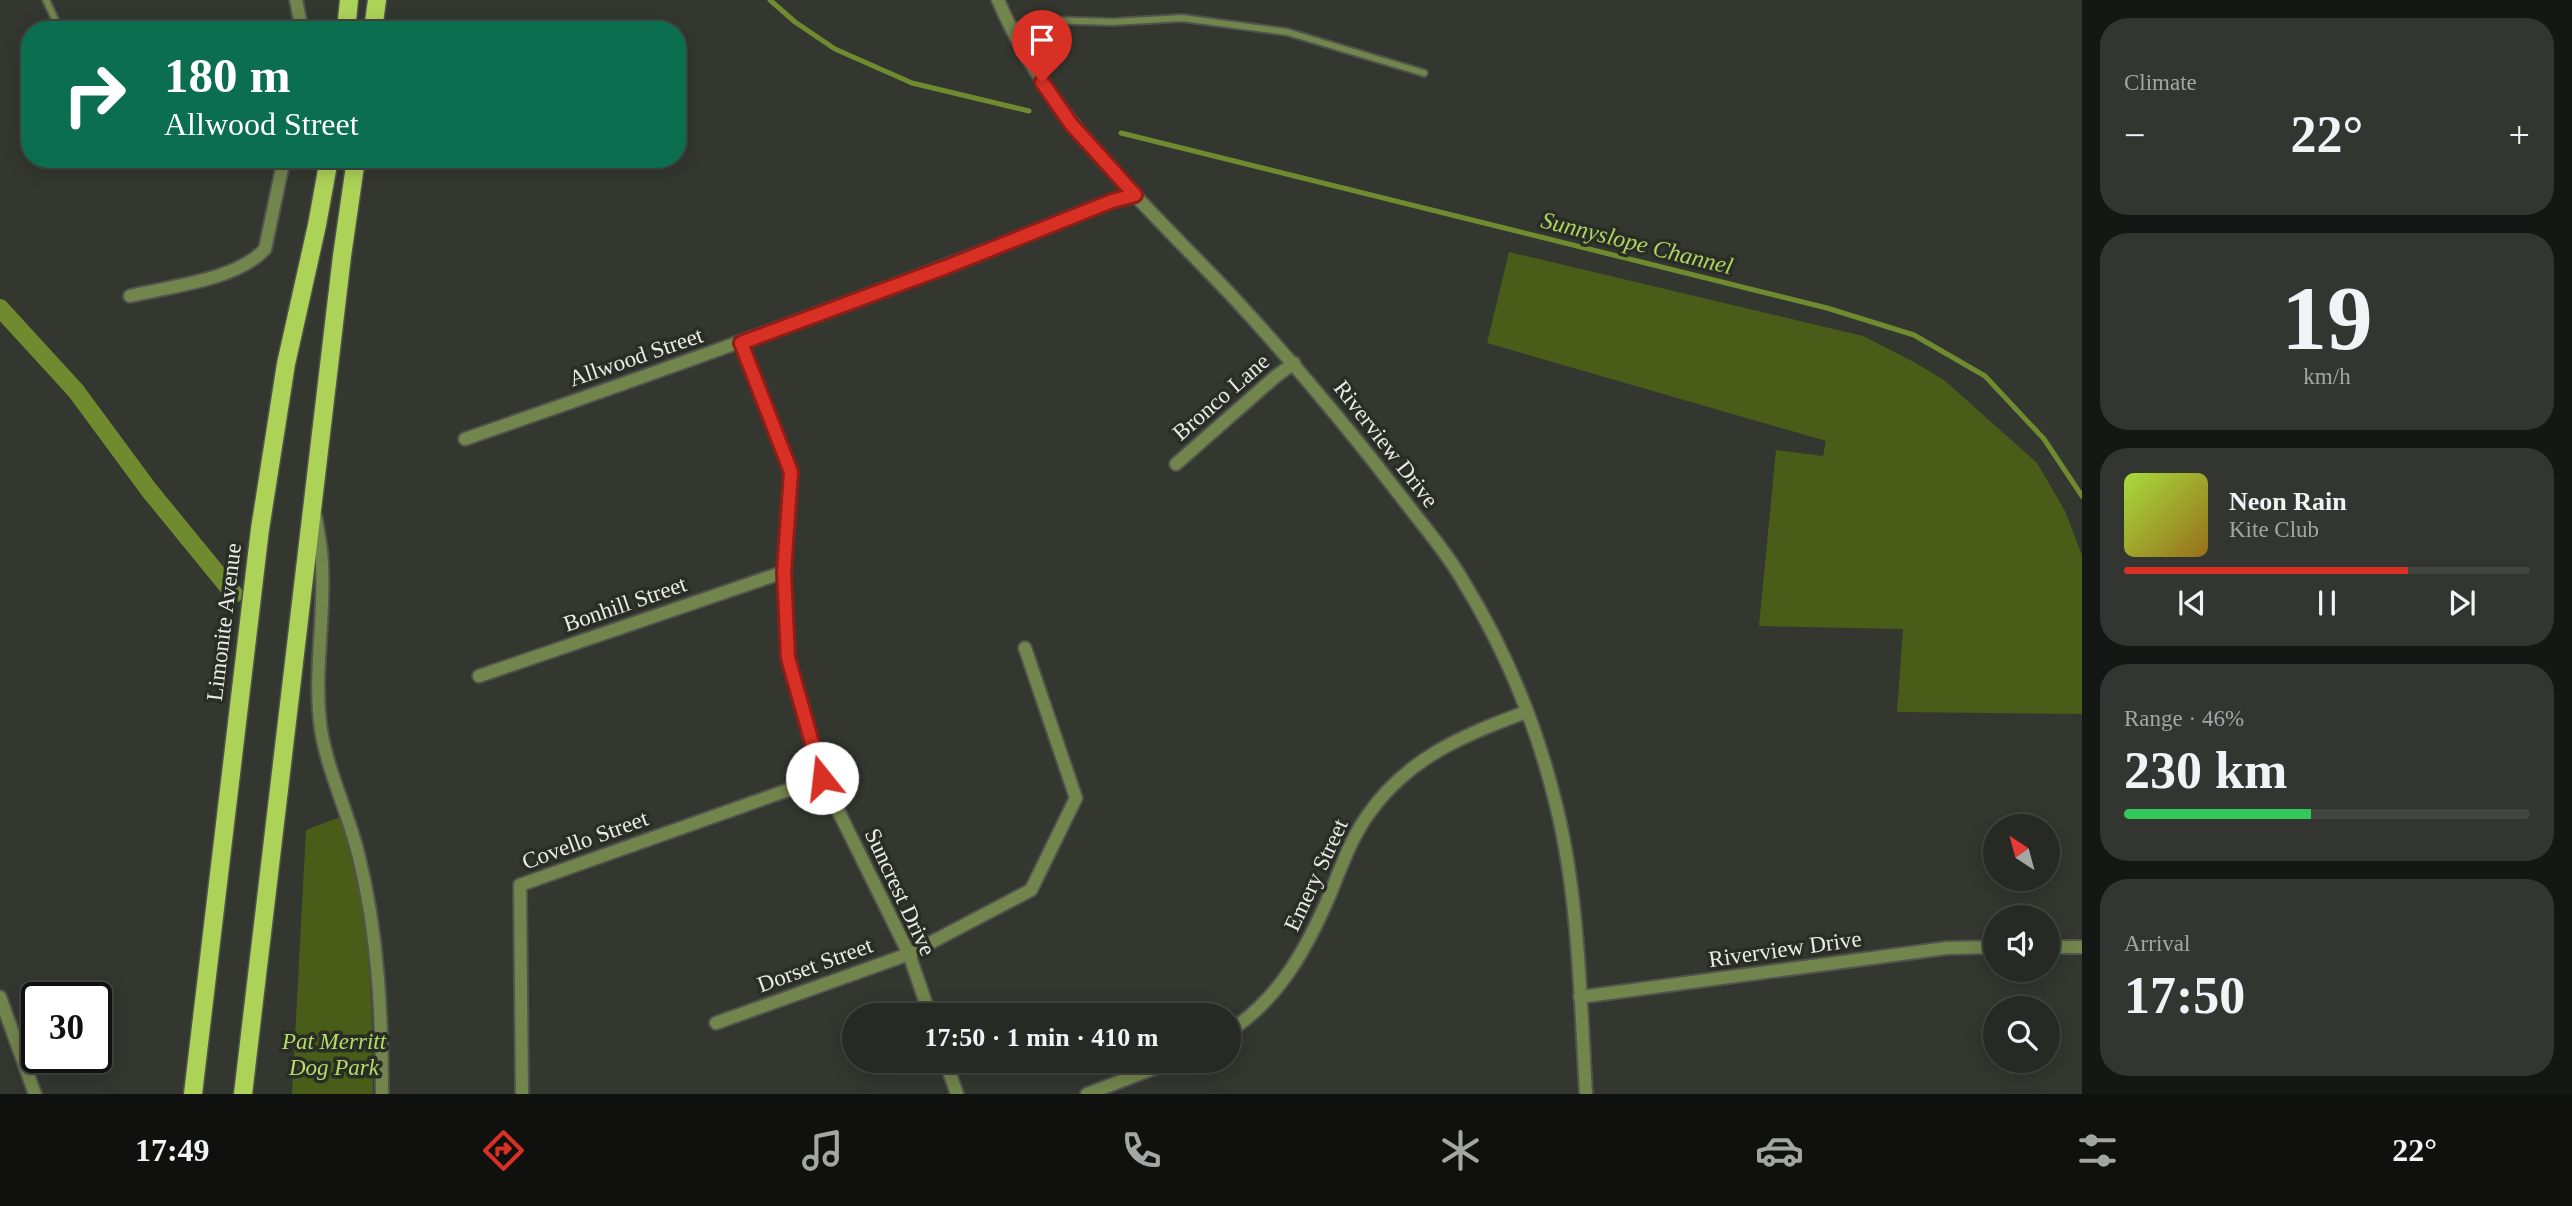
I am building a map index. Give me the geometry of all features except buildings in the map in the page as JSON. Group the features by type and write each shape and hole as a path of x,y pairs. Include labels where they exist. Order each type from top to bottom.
{"main road":[{"path":"347,21 349,0"},
{"path":"374,21 377,0"},
{"name":"Limonite Avenue","path":"193,1094 260,529 286,364 327,168"},
{"path":"243,1094 355,168"}],"street":[{"path":"296,0 300,21"},
{"name":"Riverview Drive","path":"998,0 1042,82 1071,124 1294,363 1355,435 1462,577 1489,625 1535,733 1554,795 1564,844 1580,997 1586,1094"},
{"path":"130,296 228,273 255,260 265,249 282,168"},
{"name":"Allwood Street","path":"465,439 741,343 946,267 1112,201 1135,195"},
{"name":"Suncrest Drive","path":"741,343 791,472 784,572 788,658 822,778 909,954 926,1003"},
{"name":"Bronco Lane","path":"1176,464 1294,363"},
{"path":"313,499 322,565 318,682 321,730 368,895 375,949 382,1094"},
{"name":"Bonhill Street","path":"479,676 784,572"},
{"name":"Dorset Street","path":"716,1023 909,954 1031,890 1076,798 1025,648"},
{"name":"Emery Street","path":"1241,1021 1262,1004 1293,968 1311,937 1348,850 1364,820 1388,790 1402,776 1439,749 1526,712"},
{"name":"Covello Street","path":"522,1094 520,885 822,778"},
{"name":"Riverview Drive","path":"1580,997 1947,948 1983,947"},
{"path":"2060,947 2082,947"},
{"path":"0,998 35,1094"},
{"path":"950,1073 957,1094"},
{"path":"1087,1094 1141,1073"}],"lane":[{"path":"46,0 56,21"},
{"path":"1011,27 1047,20 1113,22 1182,18 1287,32 1424,73"}],"green space":[{"path":"1509,252 1863,336 1944,380 2037,463 2065,511 2082,555 2082,714 1897,712 1903,629 1759,626 1776,450 1823,456 1826,441 1487,343"},
{"name":"Pat Merritt Dog Park","path":"340,817 350,848 364,917 372,1026 373,1094 292,1094 306,830"}],"waterway":[{"name":"Sunnyslope Channel","path":"770,0 795,22 835,49 912,83 1029,111"},
{"name":"Sunnyslope Channel","path":"1121,133 1827,308 1914,335 1985,376 2044,439 2082,496"},
{"path":"0,308 76,391 149,490 234,594"}],"route":[{"path":"822,778 788,658 784,572 791,472 741,343 946,267 1112,201 1135,195 1071,124 1042,82"}]}
